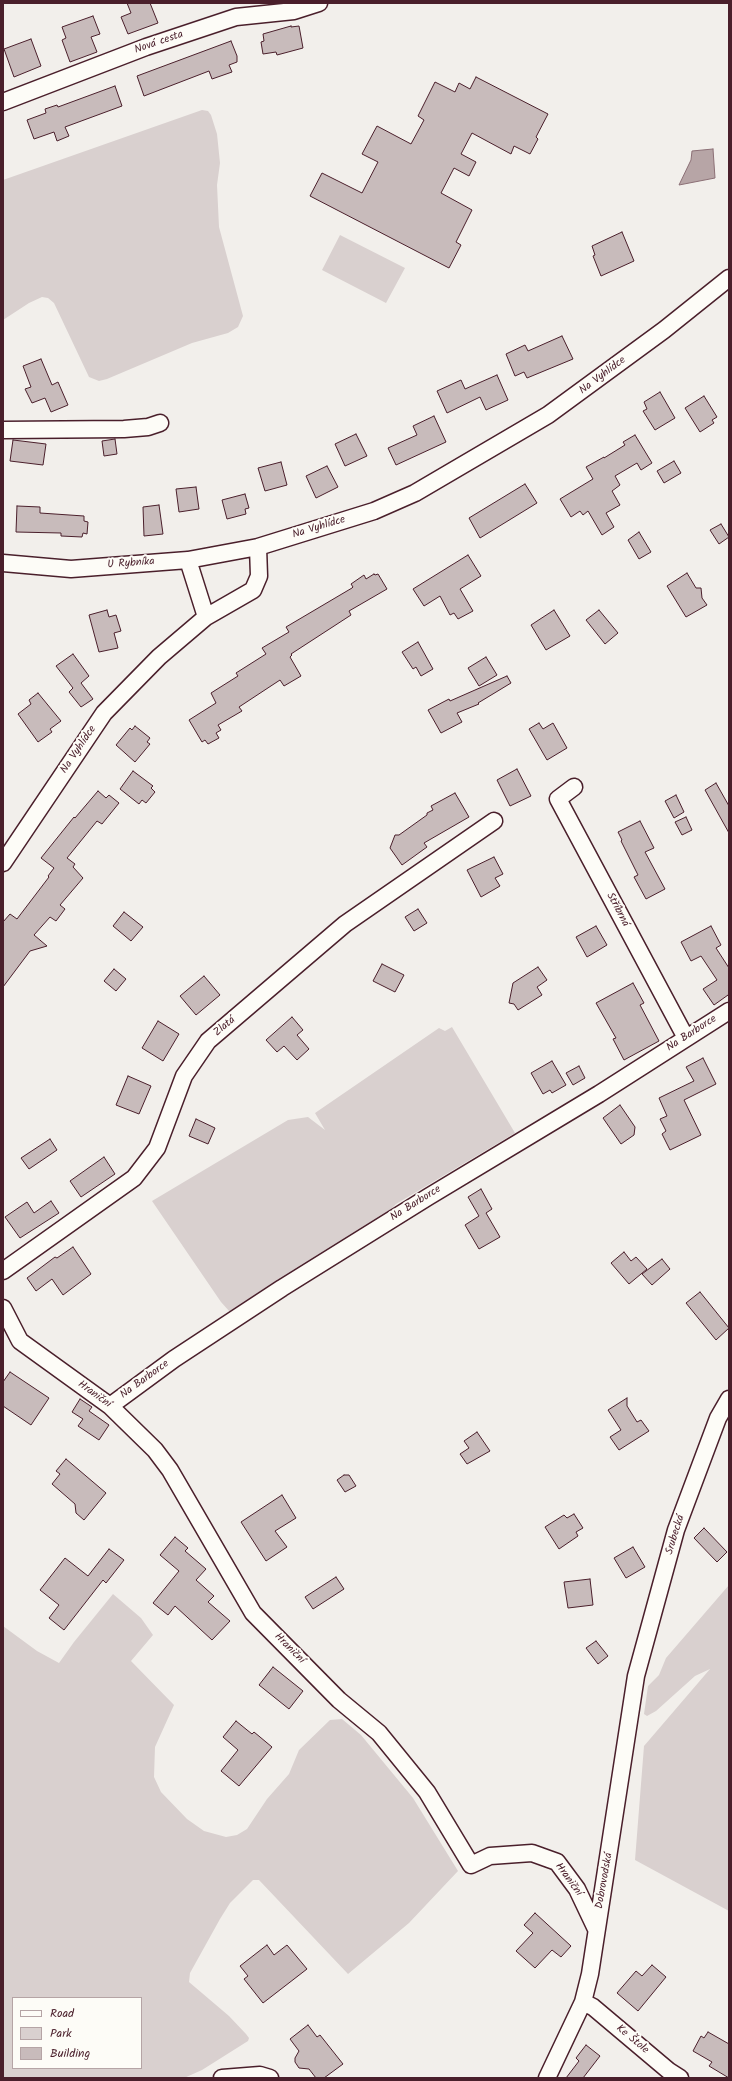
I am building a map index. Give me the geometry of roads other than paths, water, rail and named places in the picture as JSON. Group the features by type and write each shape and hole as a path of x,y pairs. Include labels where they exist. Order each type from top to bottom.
{"street":[{"name":"Nová cesta","path":"3,102 146,47 236,17 294,11 319,3"},
{"name":"Na Vyhlídce","path":"3,862 104,713 159,657 206,617 253,590 259,576 258,547 374,511 415,493 570,400 664,330 729,278"},
{"path":"3,430 124,429 148,427 160,424"},
{"name":"U Rybníka","path":"3,563 71,569 188,560 258,547"},
{"path":"188,560 206,617"},
{"name":"Stříbrná","path":"574,787 558,799 686,1038"},
{"name":"Zlatá","path":"3,1271 134,1178 157,1148 184,1076 208,1041 345,924 494,821"},
{"name":"Na Barborce","path":"110,1406 174,1359 282,1288 428,1197 599,1094 729,1011"},
{"name":"Hraniční","path":"3,1308 20,1341 110,1406 141,1434 170,1470 253,1613 339,1700 379,1733 426,1792 471,1865 490,1856 532,1853 557,1862 577,1889 596,1929"},
{"name":"Srubecká","path":"636,1676 676,1530 718,1418 729,1399"},
{"name":"Dobrovodská","path":"547,2078 583,2002 590,1974 636,1676"},
{"name":"Ke Štole","path":"583,2002 593,2007 680,2078"},
{"path":"222,2078 260,2075 270,2078"}]}
